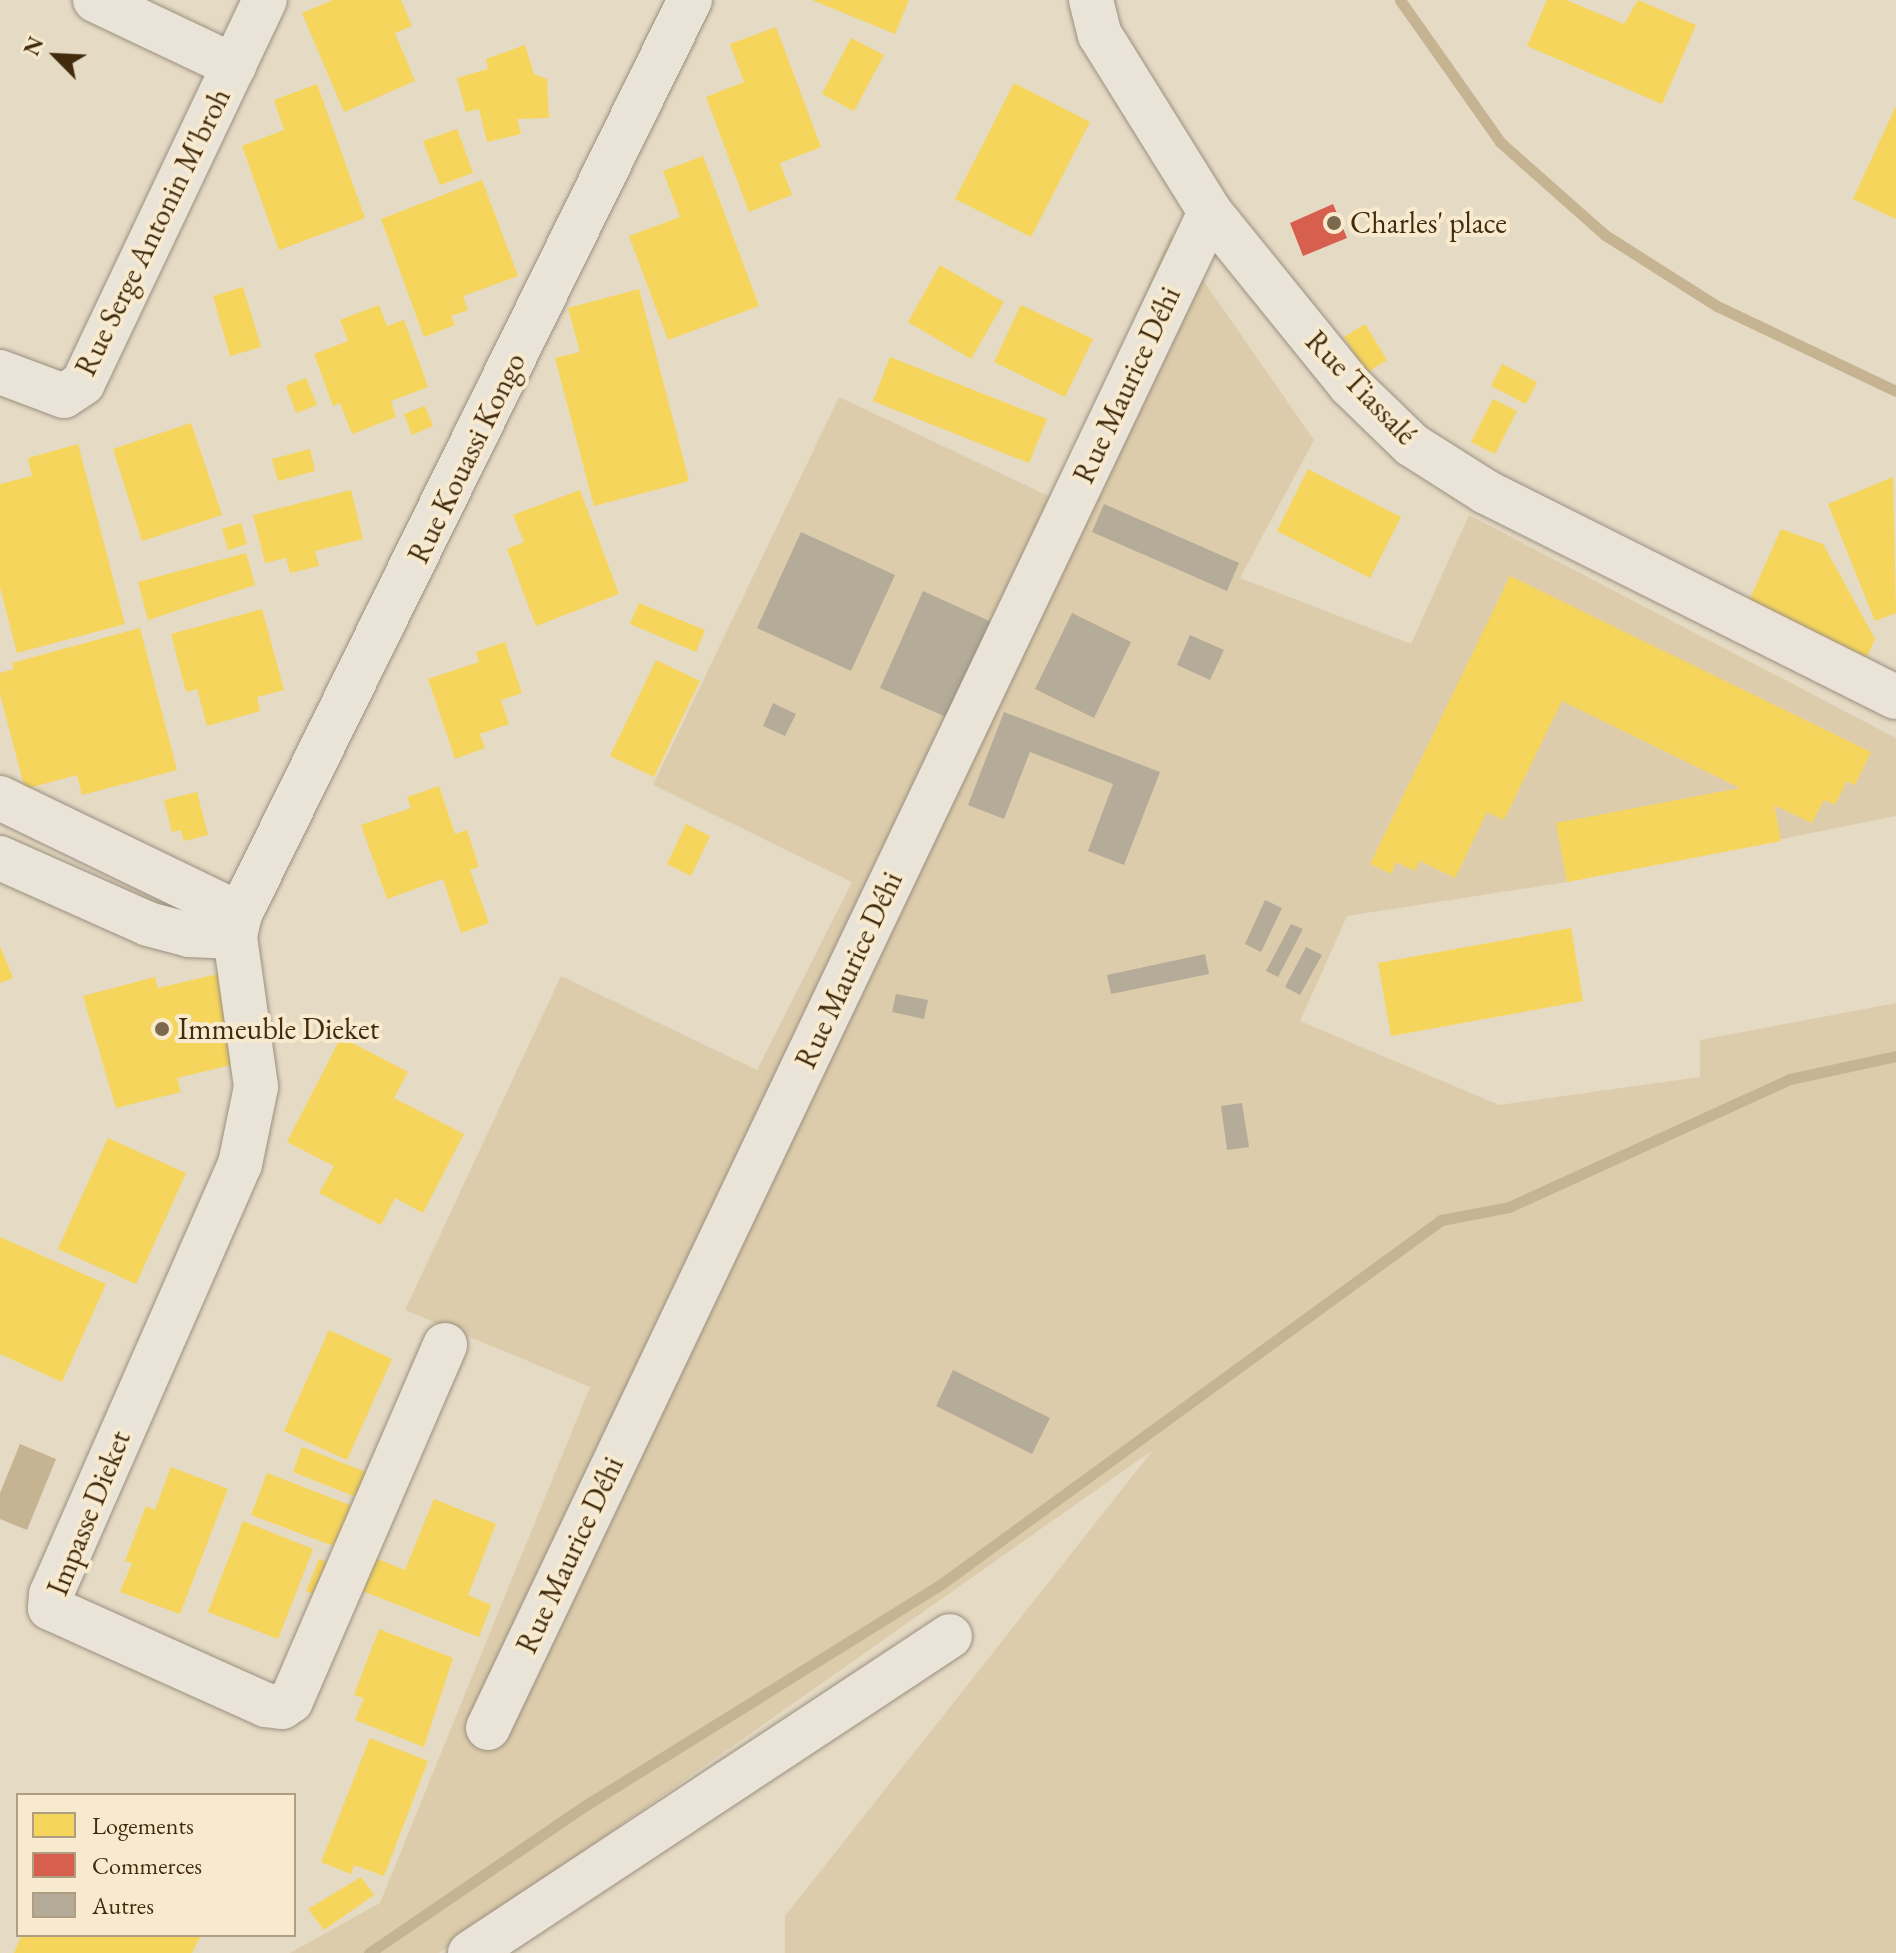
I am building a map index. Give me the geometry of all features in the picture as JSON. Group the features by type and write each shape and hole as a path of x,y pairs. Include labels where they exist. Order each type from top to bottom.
{"street":[{"path":"95,0 234,66"},
{"name":"Rue Serge Antonin M'broh","path":"0,372 64,396 83,383 265,0"},
{"name":"Rue Kouassi Kongo","path":"238,926 690,0"},
{"name":"Rue Tiassalé","path":"1091,0 1100,35 1210,212 1350,385 1412,445 1486,492 1896,697"},
{"name":"Rue Maurice Déhi","path":"488,1728 1210,212"},
{"path":"0,798 238,926"},
{"path":"0,858 148,924 189,935 238,926"},
{"name":"Impasse Dieket","path":"238,926 256,1087 240,1164 51,1594 50,1608 266,1705 282,1707 291,1701 445,1345"},
{"path":"470,1953 950,1636"}],"shaded area":[{"path":"1171,234 1314,440 1240,578 1411,644 1469,515 1896,738 1896,816 1567,882 1347,916 1300,1021 1499,1105 1700,1077 1700,1040 1896,1003 1896,1953 785,1953 785,1916 1153,1450 439,1953 290,1953 380,1903 590,1387 405,1310 561,976 757,1070 852,882 653,785 839,397 1055,499"},
{"path":"20,1444 56,1459 27,1530 0,1519 0,1493"}],"building: Logements":[{"path":"333,0 401,0 412,26 395,33 415,81 344,112 302,13"},
{"path":"812,0 909,0 895,34"},
{"path":"1547,0 1566,0 1624,24 1638,0 1696,25 1662,104 1527,46"},
{"path":"776,27 821,147 780,163 792,195 749,212 706,97 744,82 730,44"},
{"path":"851,38 884,55 854,111 822,94"},
{"path":"525,45 534,74 547,79 549,118 517,119 521,134 487,142 479,109 466,112 457,78 488,69 486,59"},
{"path":"1014,83 1090,122 1031,237 955,199"},
{"path":"317,84 365,218 279,250 242,146 284,130 274,100"},
{"path":"1896,106 1896,219 1853,199"},
{"path":"457,129 473,173 440,185 423,141"},
{"path":"703,156 759,306 668,340 629,236 680,217 663,171"},
{"path":"482,180 518,276 463,296 468,310 451,316 455,325 424,337 381,219"},
{"path":"940,265 1004,302 971,359 908,322"},
{"path":"243,287 261,347 230,356 213,296"},
{"path":"639,289 689,481 594,506 555,358 580,352 568,308"},
{"path":"379,305 387,326 404,320 428,387 391,401 396,417 352,434 340,403 333,406 314,354 348,341 340,320"},
{"path":"1021,305 1093,339 1065,397 994,362"},
{"path":"1365,324 1387,360 1366,373 1344,337"},
{"path":"890,357 1047,419 1029,463 873,401"},
{"path":"1502,364 1537,382 1526,404 1491,386"},
{"path":"306,378 317,405 296,413 286,386"},
{"path":"1493,399 1517,411 1495,454 1471,442"},
{"path":"425,406 433,426 412,435 404,414"},
{"path":"191,423 222,515 142,541 113,449"},
{"path":"78,444 125,624 17,653 0,587 0,484 32,476 28,458"},
{"path":"310,449 315,471 278,481 272,459"},
{"path":"1308,469 1401,517 1370,578 1277,531"},
{"path":"1893,477 1896,613 1875,621 1828,504"},
{"path":"351,490 363,539 315,551 319,566 290,573 286,558 265,563 253,515"},
{"path":"580,490 619,594 536,626 507,549 524,542 513,515"},
{"path":"241,523 247,544 228,550 222,529"},
{"path":"1781,529 1823,544 1875,639 1867,657 1749,601"},
{"path":"246,553 255,585 148,620 138,582"},
{"path":"1510,576 1871,752 1855,785 1847,781 1835,805 1824,800 1812,823 1774,805 1781,841 1567,882 1556,823 1740,788 1562,701 1504,820 1487,812 1455,878 1420,861 1415,871 1396,862 1391,874 1370,864"},
{"path":"639,603 705,630 696,652 630,624"},
{"path":"262,609 284,690 257,697 260,711 207,726 197,689 186,692 171,634"},
{"path":"140,628 177,770 82,795 77,775 25,789 0,694 0,673 14,669 12,663"},
{"path":"505,642 522,693 501,700 509,724 480,734 485,748 455,759 428,679 479,662 476,652"},
{"path":"656,660 700,681 654,777 610,756"},
{"path":"439,786 455,834 467,830 479,867 470,870 489,923 461,933 443,879 387,899 361,825 411,808 407,797"},
{"path":"197,792 208,835 184,841 181,830 172,832 164,800"},
{"path":"686,824 710,836 691,876 667,864"},
{"path":"1571,928 1583,1001 1391,1036 1378,963"},
{"path":"0,946 13,978 0,983"},
{"name":"Immeuble Dieket","path":"218,974 239,1063 177,1078 181,1092 116,1108 83,996 155,977 158,988"},
{"path":"341,1037 408,1072 394,1098 464,1134 423,1213 395,1198 381,1225 319,1193 334,1166 287,1142"},
{"path":"108,1138 186,1173 136,1284 58,1249"},
{"path":"0,1237 106,1284 62,1382 0,1354"},
{"path":"329,1330 392,1359 347,1460 284,1431"},
{"path":"302,1447 366,1472 356,1497 293,1472"},
{"path":"171,1467 228,1489 180,1614 120,1592 132,1563 125,1561 146,1506 155,1510"},
{"path":"267,1473 355,1507 339,1548 251,1515"},
{"path":"434,1499 496,1524 468,1595 491,1605 479,1637 360,1590 373,1557 405,1570"},
{"path":"243,1521 313,1549 278,1639 208,1612"},
{"path":"319,1559 333,1564 320,1597 306,1591"},
{"path":"379,1629 453,1658 424,1747 355,1720 364,1698 354,1695"},
{"path":"370,1738 428,1761 384,1876 354,1865 351,1874 321,1862"},
{"path":"361,1877 374,1895 324,1930 308,1909"},
{"path":"21,1937 200,1937 192,1953 14,1953"}],"building: Commerces":[{"path":"1333,204 1347,238 1303,256 1290,223"}],"building: Autres":[{"path":"1104,504 1239,563 1227,591 1092,532"},
{"path":"801,532 895,575 851,671 757,628"},
{"path":"923,591 996,624 953,720 880,688"},
{"path":"1072,613 1131,642 1094,718 1035,689"},
{"path":"1190,635 1224,650 1210,680 1177,665"},
{"path":"773,703 796,714 785,736 763,726"},
{"path":"1004,712 1160,772 1124,865 1088,851 1113,784 1030,752 1004,819 968,805"},
{"path":"1265,900 1282,908 1261,952 1245,944"},
{"path":"1291,924 1303,929 1278,977 1266,971"},
{"path":"1306,947 1322,955 1300,995 1285,987"},
{"path":"1205,954 1209,974 1111,994 1107,975"},
{"path":"896,994 928,1000 924,1019 892,1012"},
{"path":"1242,1103 1249,1147 1227,1150 1221,1106"},
{"path":"953,1370 1050,1418 1032,1454 936,1406"}],"waterway":[{"path":"1400,0 1500,142 1605,235 1717,306 1896,391"},
{"path":"369,1953 583,1807 940,1585 1441,1220 1509,1207 1790,1079 1896,1056"}],"place":[{"name":"Charles' place","path":"1334,223"},
{"name":"Immeuble Dieket","path":"162,1029"}]}
